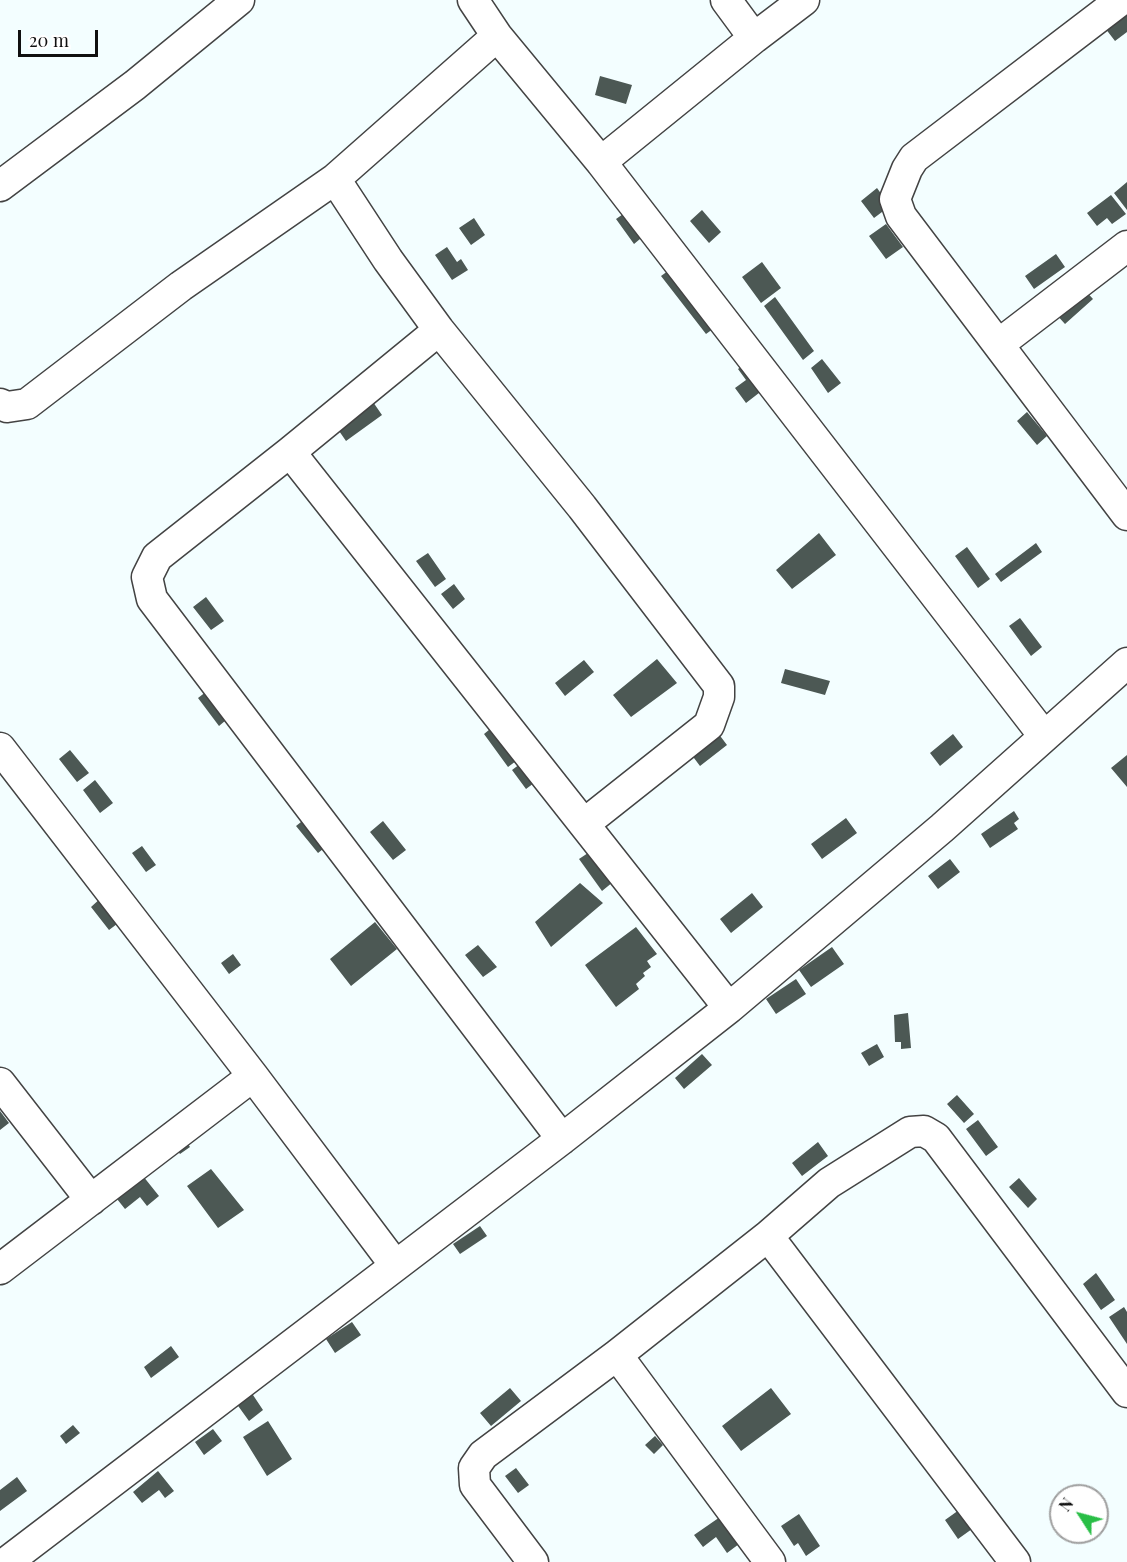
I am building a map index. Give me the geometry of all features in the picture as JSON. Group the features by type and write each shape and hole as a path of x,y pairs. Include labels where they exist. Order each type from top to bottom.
{"street":[{"path":"0,186 135,85 239,0"},
{"path":"473,0 497,36 601,162 1044,736"},
{"path":"726,0 754,38"},
{"path":"601,162 804,0"},
{"path":"1121,0 914,158 895,198 901,216 1127,515"},
{"path":"0,404 7,408 27,404 181,286 335,178 497,36"},
{"path":"335,178 388,260 439,330 582,507 719,686 720,697 709,726 584,824"},
{"path":"999,344 1127,246"},
{"path":"439,330 290,452 156,557 147,577 152,599 562,1139"},
{"path":"290,452 729,1008"},
{"path":"9,1562 395,1264 562,1139 729,1008 942,828 1127,663"},
{"path":"0,748 395,1264"},
{"path":"0,1269 253,1076"},
{"path":"0,1083 92,1200"},
{"path":"533,1562 475,1485 474,1468 483,1455 617,1355 768,1236 829,1183 910,1132 924,1131 936,1138 1127,1392"},
{"path":"768,1236 1015,1562"},
{"path":"617,1355 770,1562"}],"building":[{"path":"1127,12 1127,32 1115,41 1105,28"},
{"path":"600,76 632,85 626,104 595,95"},
{"path":"1127,182 1127,210 1114,193"},
{"path":"877,188 890,206 874,218 861,201"},
{"path":"1111,195 1126,214 1112,224 1107,218 1097,226 1087,213"},
{"path":"629,210 646,234 634,244 616,219"},
{"path":"702,210 721,232 709,243 690,221"},
{"path":"474,218 485,235 471,245 459,228"},
{"path":"886,224 903,247 886,259 869,236"},
{"path":"447,247 457,262 461,259 468,270 452,280 435,255"},
{"path":"1056,254 1065,267 1034,289 1025,276"},
{"path":"762,262 781,288 761,303 742,277"},
{"path":"672,268 717,326 706,334 661,276"},
{"path":"1083,288 1093,299 1065,324 1055,313"},
{"path":"775,297 814,351 803,360 764,306"},
{"path":"822,359 841,383 828,393 811,368"},
{"path":"749,361 768,386 746,403 735,388 746,380 738,369"},
{"path":"373,402 382,415 346,441 337,428"},
{"path":"1027,412 1047,436 1037,445 1017,421"},
{"path":"819,533 836,555 792,589 776,570"},
{"path":"1036,543 1042,552 1001,582 995,574"},
{"path":"967,547 990,579 978,588 955,556"},
{"path":"428,553 446,579 435,587 416,561"},
{"path":"454,584 465,599 453,609 441,594"},
{"path":"206,597 224,621 211,630 193,607"},
{"path":"1020,618 1042,647 1031,656 1009,626"},
{"path":"657,659 677,683 631,717 613,695"},
{"path":"584,660 594,672 565,696 555,683"},
{"path":"785,669 830,681 825,695 781,683"},
{"path":"211,688 232,715 219,726 198,698"},
{"path":"495,725 520,758 508,767 484,734"},
{"path":"718,733 727,745 700,766 691,754"},
{"path":"953,734 963,747 940,766 930,753"},
{"path":"70,750 89,773 77,782 59,759"},
{"path":"1127,755 1127,787 1111,768"},
{"path":"524,761 538,780 526,789 512,770"},
{"path":"95,780 113,803 100,813 83,790"},
{"path":"1014,811 1019,819 1014,823 1018,829 990,848 981,834"},
{"path":"311,814 332,842 318,853 296,826"},
{"path":"846,818 857,833 822,859 811,844"},
{"path":"383,821 406,850 393,860 370,832"},
{"path":"142,846 156,865 146,872 132,853"},
{"path":"591,851 613,882 602,891 579,859"},
{"path":"950,859 960,872 938,889 928,876"},
{"path":"580,883 603,903 551,947 535,922"},
{"path":"752,893 763,907 731,933 720,919"},
{"path":"102,897 121,921 109,930 91,907"},
{"path":"375,922 397,949 351,986 330,959"},
{"path":"636,927 657,954 647,961 651,967 643,973 645,976 636,984 639,989 616,1007 585,965"},
{"path":"478,945 497,967 483,977 465,955"},
{"path":"832,947 844,964 811,987 799,970"},
{"path":"233,954 241,965 229,974 221,963"},
{"path":"796,979 806,994 776,1014 766,999"},
{"path":"908,1013 911,1048 901,1049 901,1042 895,1042 894,1015"},
{"path":"877,1044 884,1057 869,1066 861,1053"},
{"path":"702,1054 712,1065 684,1089 675,1078"},
{"path":"957,1095 974,1114 964,1123 947,1104"},
{"path":"0,1111 9,1123 0,1130"},
{"path":"978,1120 998,1147 986,1156 966,1129"},
{"path":"183,1137 190,1147 180,1154 173,1145"},
{"path":"818,1142 828,1156 802,1176 792,1163"},
{"path":"211,1169 244,1210 218,1228 187,1186"},
{"path":"143,1176 159,1196 147,1206 140,1197 125,1209 117,1199"},
{"path":"1019,1178 1037,1199 1028,1208 1009,1187"},
{"path":"480,1226 487,1236 460,1254 453,1244"},
{"path":"1096,1273 1115,1300 1101,1310 1083,1284"},
{"path":"1124,1307 1127,1312 1127,1344 1109,1317"},
{"path":"352,1322 361,1335 335,1353 326,1339"},
{"path":"171,1346 179,1357 151,1378 144,1367"},
{"path":"510,1388 521,1401 491,1426 480,1413"},
{"path":"771,1388 791,1414 741,1451 722,1426"},
{"path":"251,1392 263,1410 249,1421 236,1403"},
{"path":"268,1421 292,1459 267,1476 243,1437"},
{"path":"73,1425 80,1433 66,1444 60,1436"},
{"path":"213,1429 222,1441 204,1455 195,1442"},
{"path":"655,1436 663,1445 654,1454 645,1445"},
{"path":"516,1468 529,1485 518,1493 505,1476"},
{"path":"158,1471 174,1491 165,1498 159,1490 142,1503 133,1492"},
{"path":"17,1477 27,1491 0,1511 0,1490"},
{"path":"959,1510 972,1529 958,1539 945,1520"},
{"path":"799,1514 820,1546 806,1556 798,1543 794,1546 781,1526"},
{"path":"720,1517 739,1544 727,1553 716,1537 703,1547 694,1535"}]}
